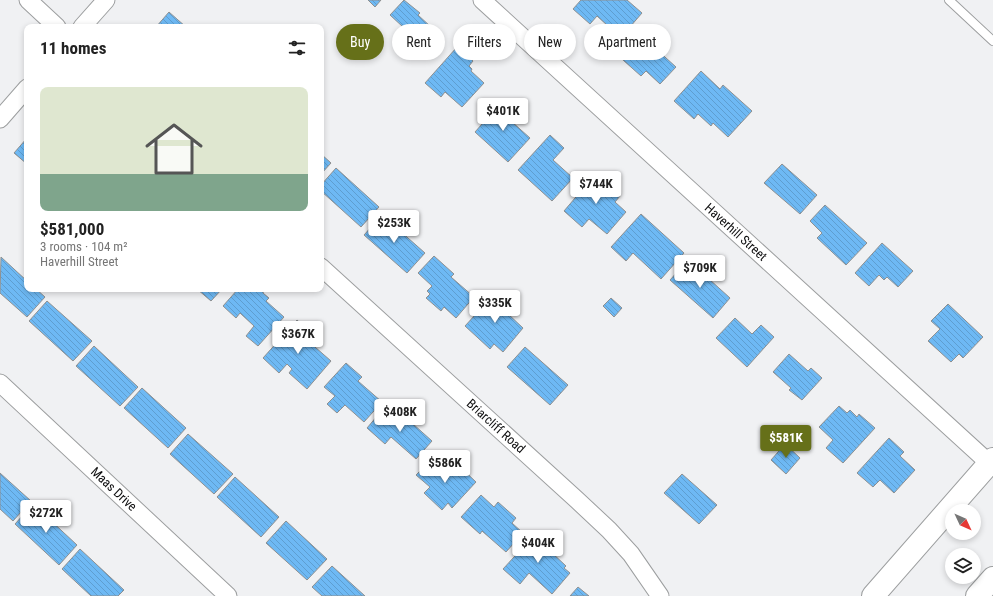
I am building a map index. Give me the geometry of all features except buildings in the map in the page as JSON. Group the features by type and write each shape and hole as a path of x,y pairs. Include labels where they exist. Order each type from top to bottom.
{"main road":[{"path":"873,596 991,461"},
{"path":"977,596 993,578"}],"street":[{"path":"28,0 55,24"},
{"path":"85,24 106,0"},
{"name":"Haverhill Street","path":"482,0 991,461"},
{"path":"0,119 24,91"},
{"name":"Briarcliff Road","path":"324,270 609,530 631,554 660,596"},
{"name":"Maas Drive","path":"0,383 228,596"}],"lane":[{"path":"953,1 993,40"}]}
